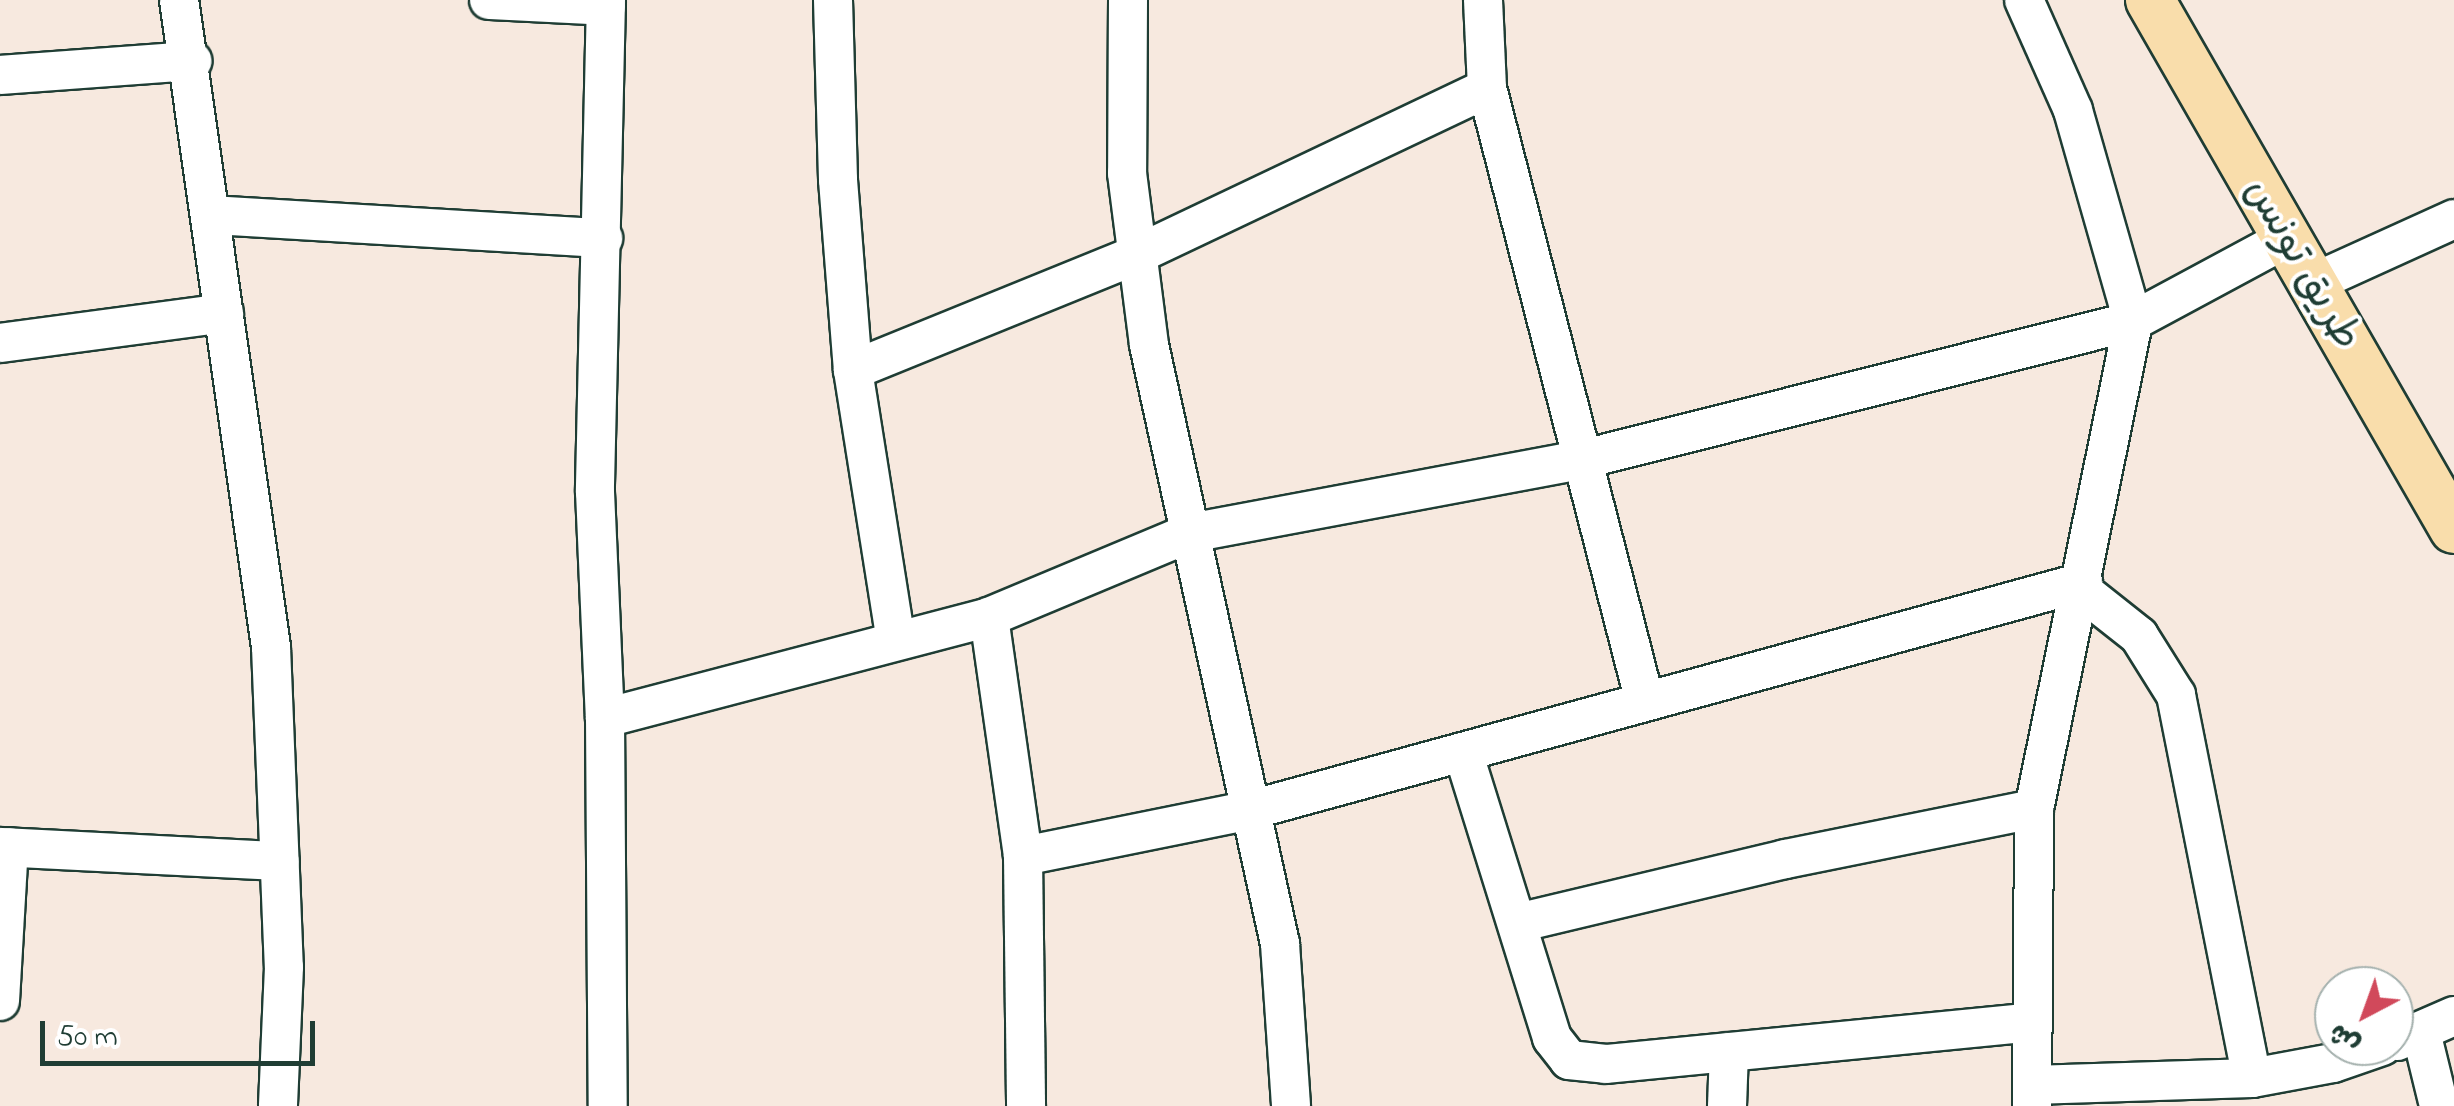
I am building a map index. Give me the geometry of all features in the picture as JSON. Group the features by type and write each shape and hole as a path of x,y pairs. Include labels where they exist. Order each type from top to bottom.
{"main road":[{"name":"طريق تونس","path":"2150,0 2454,529"}],"street":[{"path":"180,0 192,61 271,647 280,861 278,1106"},
{"path":"488,0 606,3 595,492 605,718 608,1106"},
{"path":"833,0 838,180 853,370 896,642"},
{"path":"1128,0 1127,173 1149,345 1247,811 1280,944 1291,1106"},
{"path":"1483,0 1487,88 1645,702"},
{"path":"2024,0 2073,110 2133,321 2034,809 2032,1096 2252,1078 2321,1066"},
{"path":"0,75 192,61"},
{"path":"853,370 1138,254 1487,88"},
{"path":"212,216 603,238"},
{"path":"2311,284 2454,218"},
{"path":"605,718 989,618 1190,533 1580,460 2133,321 2285,239"},
{"path":"0,343 224,313"},
{"path":"1023,856 1247,811 2082,586"},
{"path":"2082,586 2139,636 2176,695 2252,1078"},
{"path":"989,618 1023,856 1026,1106"},
{"path":"1463,752 1552,1038 1569,1060 1606,1064 2032,1022"},
{"path":"1517,923 1785,859 2034,809"},
{"path":"0,1001 5,847 280,861"},
{"path":"2423,1030 2439,1106"},
{"path":"1727,1106 1729,1052"}]}
